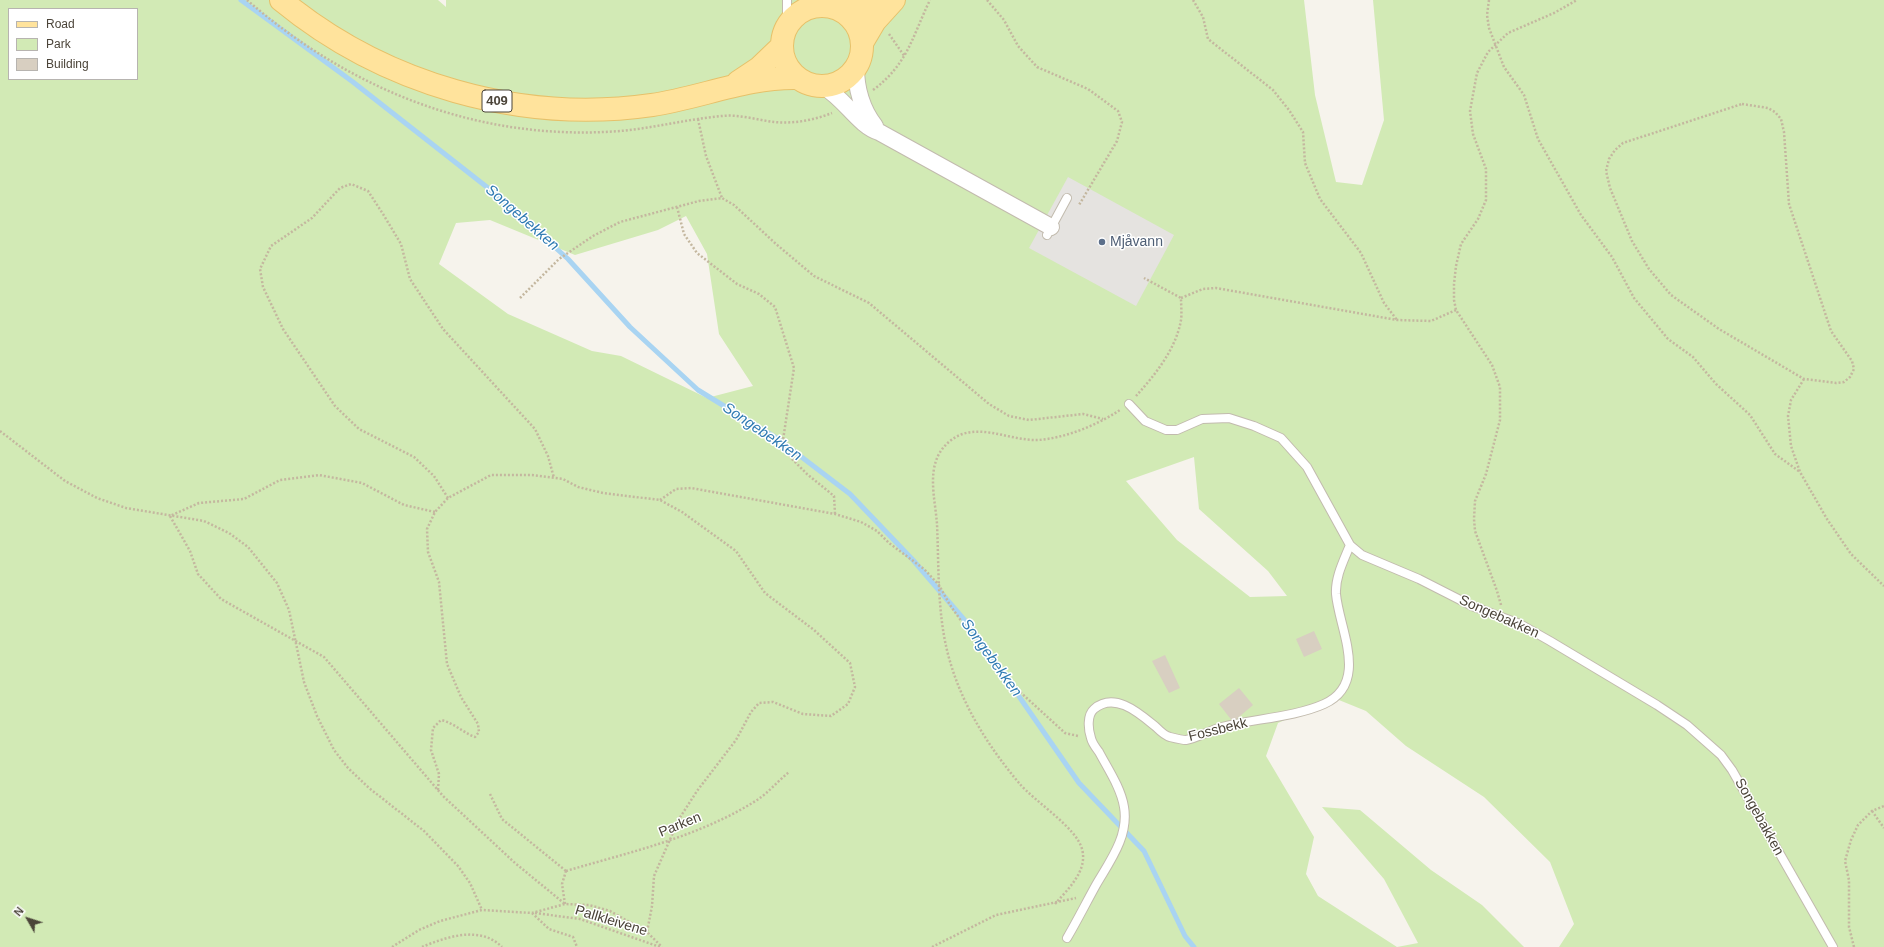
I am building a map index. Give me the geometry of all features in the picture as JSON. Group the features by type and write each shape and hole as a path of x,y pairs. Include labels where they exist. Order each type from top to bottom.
{"main road":[{"name":"409","path":"281,0 338,40 395,70 444,88 509,103 561,109 618,108 674,101 774,78 797,78"},
{"name":"409","path":"734,86 759,68 784,36 800,12 813,3 842,11 862,6 877,0"},
{"path":"862,43 875,21 894,0"},
{"path":"824,87 842,81 856,68 860,60 862,43 858,28 851,18 842,11"},
{"name":"409","path":"784,36 785,64 797,78 810,85 824,87"}],"street":[{"path":"856,68 858,88 866,113 879,132"},
{"path":"824,87 839,96 867,127 879,132 1049,231"}],"lane":[{"path":"784,36 787,0"},
{"path":"1049,231 1067,198"},
{"name":"Songebakken","path":"1129,404 1145,421 1166,430 1177,430 1202,419 1228,418 1254,426 1281,438 1307,467 1350,545 1362,555 1419,579 1472,606 1504,617 1532,631 1688,725 1721,755 1745,792 1832,947"},
{"name":"Fossbekk","path":"1067,938 1116,850 1124,831 1124,805 1116,782 1091,738 1088,720 1091,713 1094,709 1105,703 1123,704 1139,714 1168,737 1186,740 1221,728 1324,704 1335,697 1346,684 1350,671 1349,657 1336,593 1337,579 1350,545"}],"path":[{"path":"987,0 1004,20 1018,46 1038,67 1088,89 1118,111 1122,122 1117,141 1079,205"},
{"path":"1193,0 1202,16 1208,39 1273,90 1289,110 1303,132 1305,163 1320,199 1361,253 1384,303 1397,320"},
{"path":"1489,0 1487,14 1489,28 1504,67 1524,95 1538,139 1581,215 1612,257 1634,298 1668,339 1693,357 1716,384 1750,415 1775,454 1800,472"},
{"path":"1504,617 1497,591 1475,531 1474,519 1475,501 1486,474 1500,420 1500,387 1492,365 1456,310 1454,300 1456,266 1461,244 1478,219 1486,200 1486,169 1473,134 1470,111 1477,73 1488,52 1508,33 1554,13 1577,0"},
{"path":"1742,104 1758,105 1775,112 1781,119 1784,132 1789,204 1831,331 1852,361 1854,369 1850,377 1844,382 1836,383 1804,379 1713,324 1671,295 1649,269 1632,241 1610,188 1606,171 1609,159 1615,150 1623,143 1742,104"},
{"path":"698,119 706,156 722,198"},
{"path":"448,498 434,476 414,457 360,429 334,406 283,329 263,287 260,269 271,246 312,218 340,188 351,184 368,191 383,214 401,244 410,279 443,329 536,429 548,456 554,478"},
{"path":"520,298 568,252 592,236 620,222 699,201 722,198 734,205 776,244 814,276 869,303 989,404 1009,416 1029,420 1083,414 1104,420"},
{"path":"677,207 684,234 697,253 737,284 759,294 775,307 794,368 783,440 791,458 807,474 834,496 835,514"},
{"path":"1144,278 1181,298"},
{"path":"1181,298 1203,289 1216,288 1397,320 1431,321 1456,310"},
{"path":"932,947 996,914 1030,906 1055,904 1079,874 1082,860 1080,845 1072,833 1023,788 999,759 978,728 964,698 949,658 942,619 932,475 940,451 951,440 964,433 982,430 1019,440 1038,440 1056,438 1104,420 1129,404 1151,380 1177,337 1181,319 1181,298"},
{"path":"1804,379 1791,400 1788,416 1791,446 1800,472 1827,519 1851,554 1884,586"},
{"path":"0,431 65,481 97,498 126,508 204,521 229,533 248,547 277,583 289,610 304,682 317,716 334,750 348,768 369,788 424,832 458,866 470,883 482,910"},
{"path":"438,790 439,774 431,750 433,728 441,720 453,723 465,733 475,737 479,732 478,724 461,697 447,664 439,582 428,552 427,529 435,512 448,498 491,475 532,475 563,479 578,487 603,493 660,500 682,512 736,551 765,593 814,630 850,663 855,687 848,704 831,716 803,714 773,702 759,703 751,712 736,740 697,791 679,819 654,876 652,906 647,932"},
{"path":"170,516 199,503 244,499 280,480 319,476 362,483 404,505 435,512"},
{"path":"660,500 676,489 691,488 835,514 860,522 877,531 889,543 924,569 939,585 950,605 994,669 1065,733 1091,738"},
{"path":"170,516 190,551 198,574 221,599 324,657 438,790 516,863 565,904"},
{"name":"Parken","path":"566,871 670,841 730,815 758,800 789,772"},
{"path":"490,794 502,819 566,871 562,884 565,904"},
{"path":"1854,947 1849,928 1849,880 1845,861 1851,840 1858,825 1872,811 1884,806"},
{"path":"1872,811 1884,828"},
{"path":"392,947 426,927 440,921 482,910 532,913 565,904 589,905 610,911 647,932 661,947"},
{"path":"532,913 549,929 573,937 577,947"},
{"name":"Pallkleivene","path":"532,913 580,919 661,947"},
{"path":"422,947 443,938 475,934 496,941 502,947"}],"green space":[{"path":"0,0 438,0 446,7 446,0 1304,0 1315,95 1336,182 1362,185 1384,120 1373,0 1884,0 1884,947 1559,947 1574,924 1550,862 1484,797 1406,746 1366,711 1334,698 1278,723 1266,756 1314,837 1306,874 1318,896 1397,947 0,947","holes":["686,216 707,254 719,334 753,386 707,398 621,356 592,351 508,314 439,264 456,223 490,220 575,255 658,230","1194,457 1199,509 1268,571 1287,596 1250,597 1177,540 1126,481"]},
{"path":"1322,807 1360,810 1431,870 1482,905 1524,947 1397,947 1418,943 1384,879"}],"shaded area":[{"name":"Mjåvann","path":"1068,177 1174,235 1136,306 1029,248"}],"building":[{"path":"1314,631 1322,649 1304,657 1296,639"},
{"path":"1165,655 1180,688 1169,693 1152,661"},
{"path":"1239,688 1253,705 1233,722 1219,704"}],"waterway":[{"name":"Songebekken","path":"241,0 353,82 497,195 568,259 630,327 698,390 778,439 850,494 913,560 973,630 1079,783 1144,851 1185,936 1194,947"}],"place":[{"name":"Mjåvann","path":"1102,242"}]}
